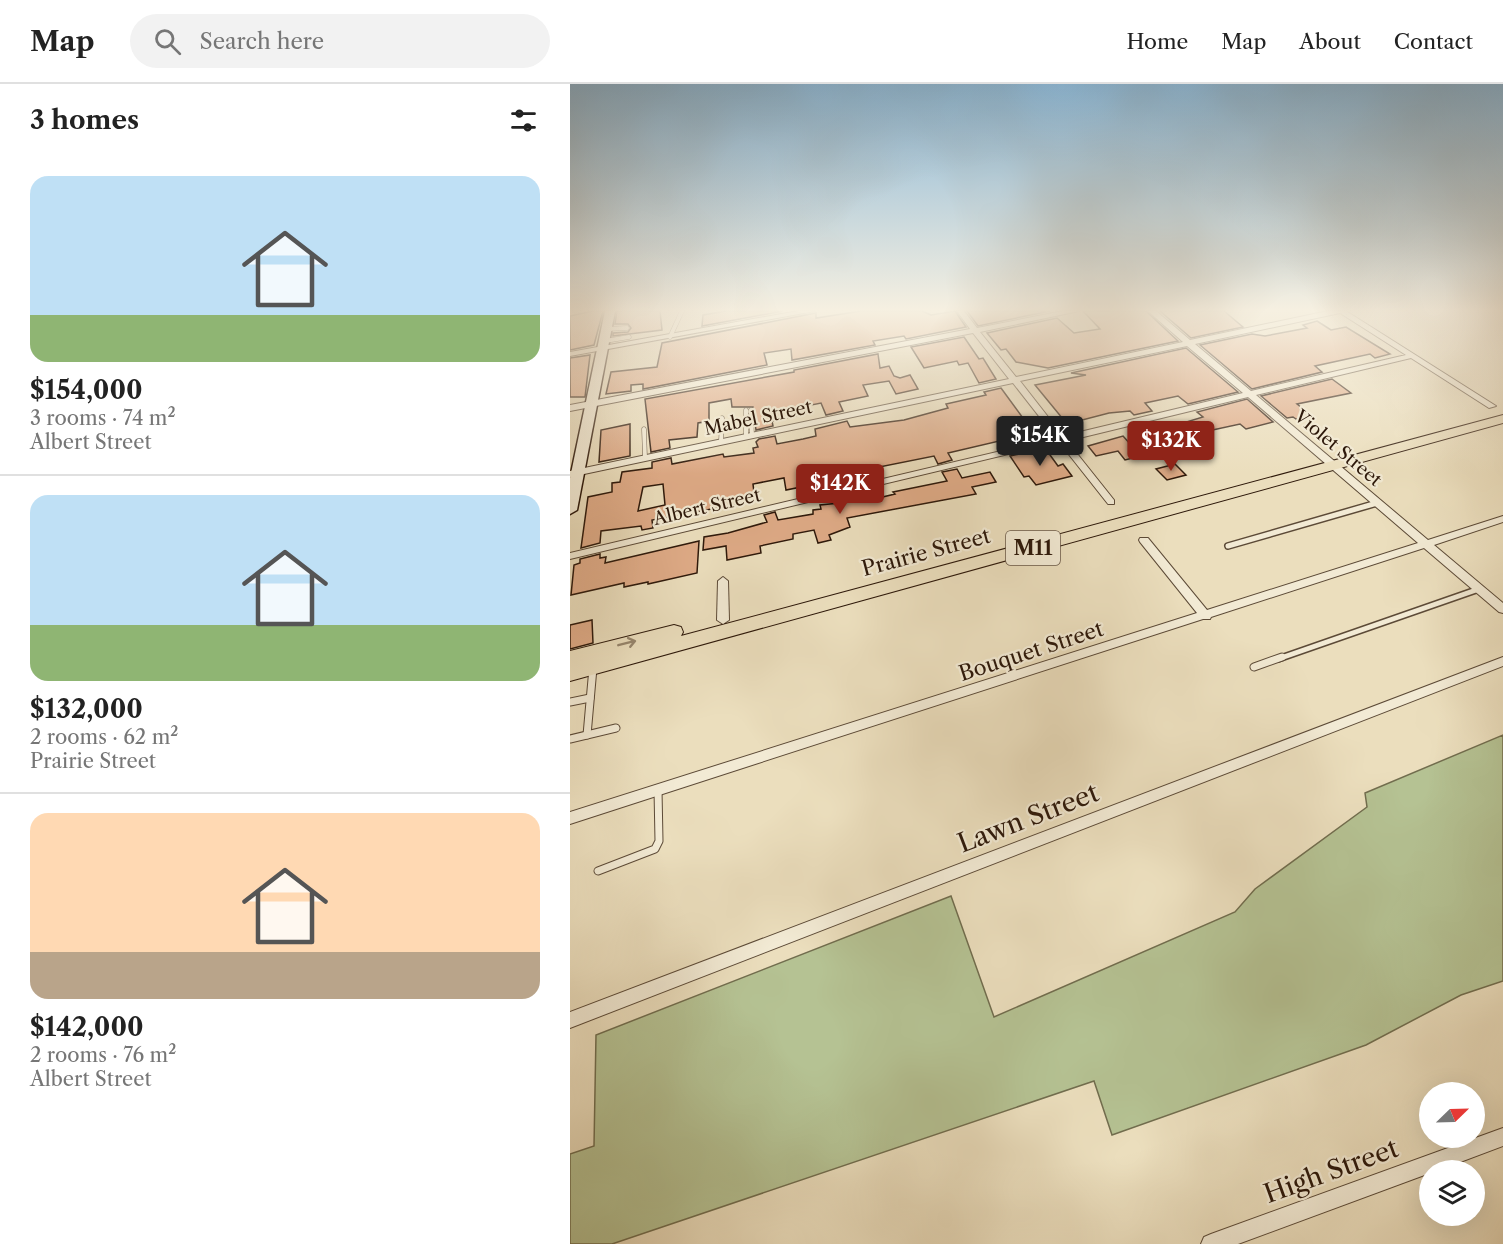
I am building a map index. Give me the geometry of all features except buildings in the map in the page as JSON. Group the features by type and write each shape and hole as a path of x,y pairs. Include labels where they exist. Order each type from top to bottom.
{"main road":[{"path":"570,510 574,474 600,365"},
{"name":"Prairie Street","path":"570,673 1328,461 1497,409"},
{"name":"Prairie Street","path":"570,658 982,555 1328,461 1503,419"}],"street":[{"path":"570,408 796,365"},
{"path":"1003,365 1111,502"},
{"name":"Mabel Street","path":"574,474 1085,365"},
{"name":"Violet Street","path":"1214,365 1503,609"},
{"name":"Albert Street","path":"570,556 1373,365"},
{"path":"1426,365 1497,409"},
{"name":"Bouquet Street","path":"570,818 1503,519"},
{"path":"1144,540 1206,616"},
{"path":"723,581 723,620"},
{"name":"Lawn Street","path":"570,1020 1503,660"},
{"name":"High Street","path":"1223,1242 1503,1137"}],"lane":[{"path":"748,410 749,436"},
{"path":"721,442 722,418"},
{"path":"644,429 645,458"},
{"path":"1227,546 1377,503"},
{"path":"1254,667 1479,589"},
{"path":"587,735 593,667"},
{"path":"570,702 591,698"},
{"path":"570,740 616,728"},
{"path":"598,871 655,849 659,841 658,790"}],"green space":[{"path":"1503,735 1503,981 1461,995 1366,1045 1112,1135 1094,1081 612,1244 570,1244 570,1154 594,1146 596,1035 951,896 994,1017 1235,912 1255,889 1367,807 1365,793"}]}
